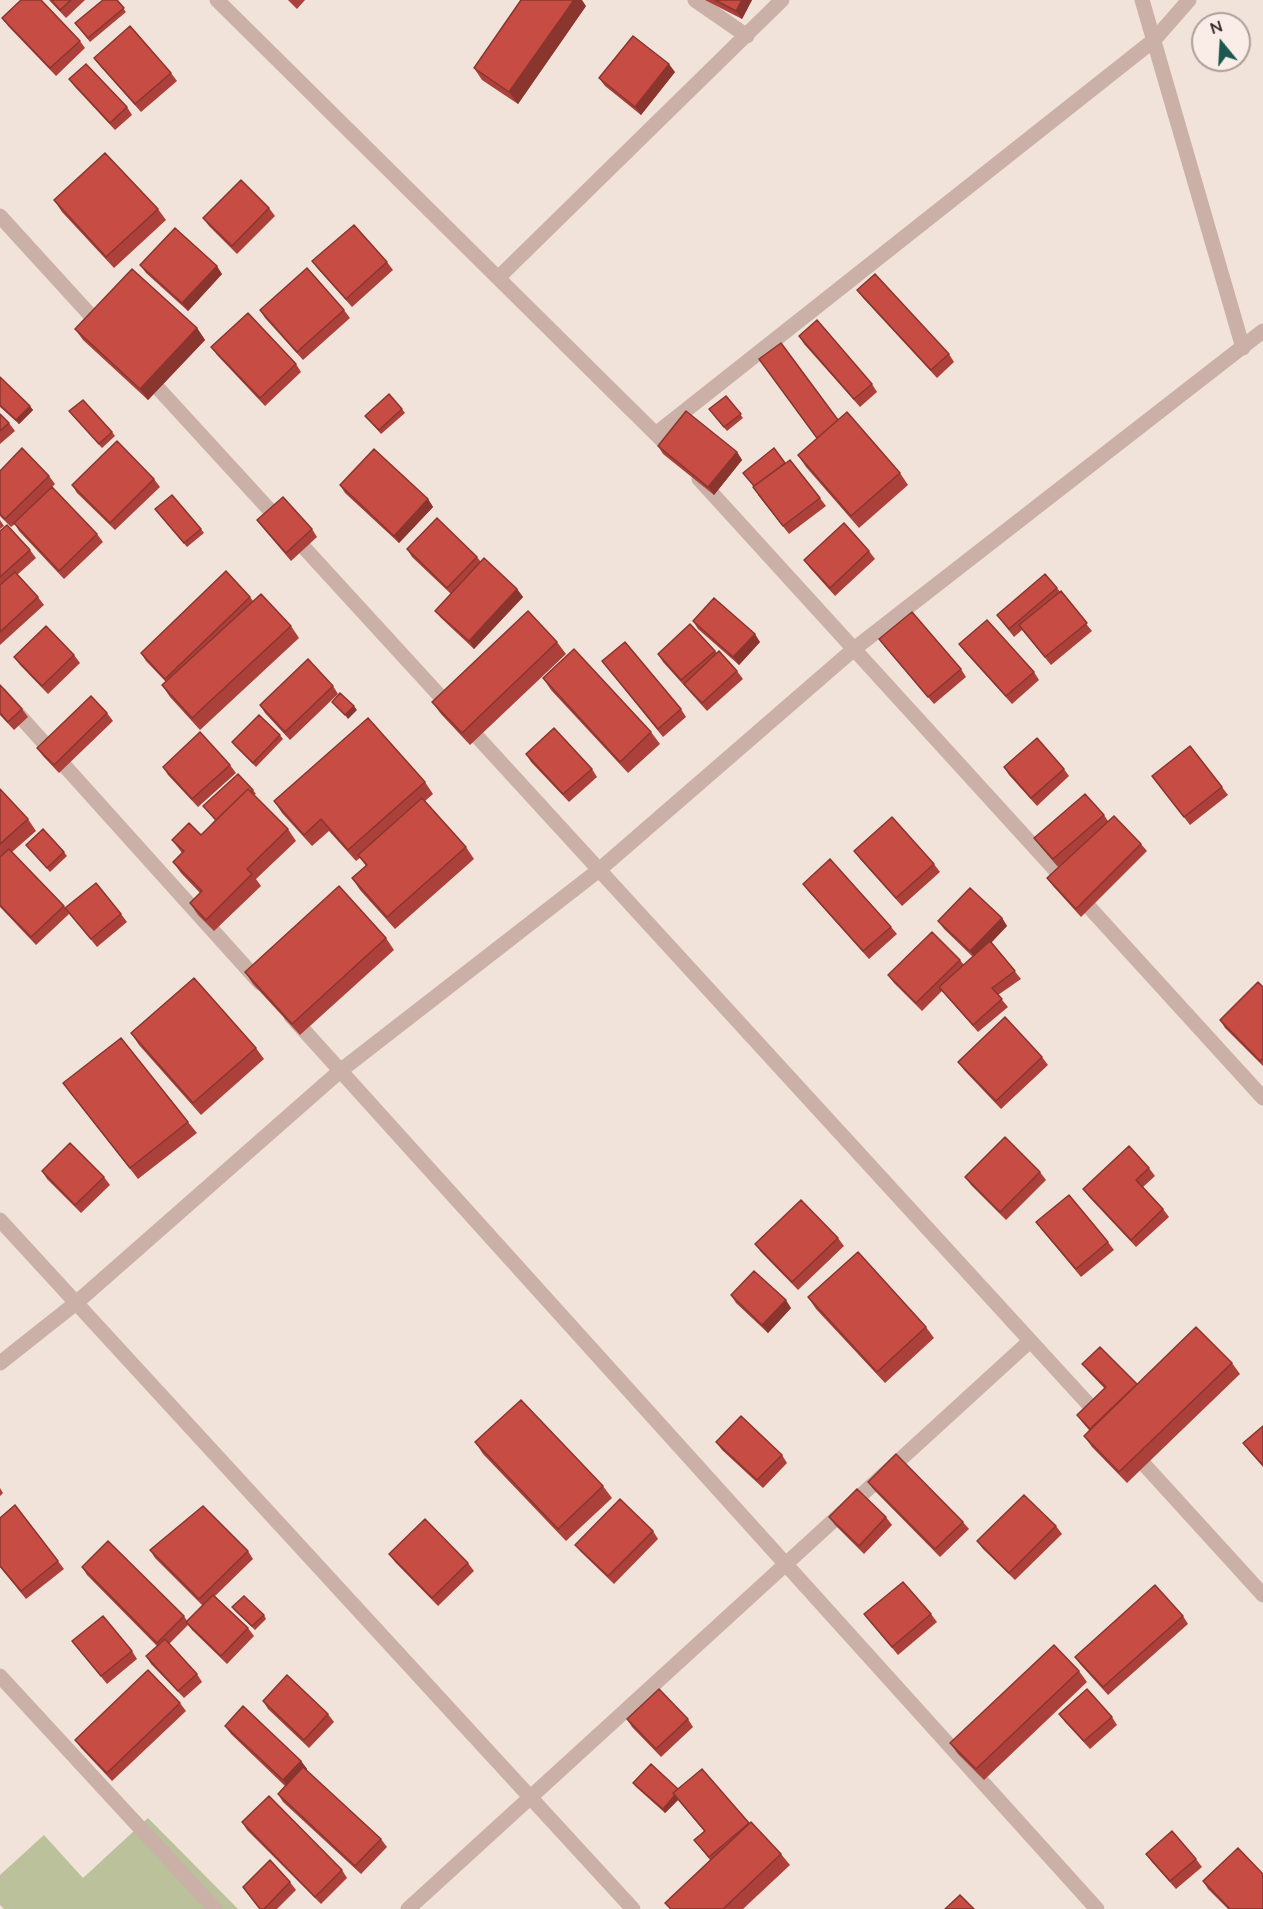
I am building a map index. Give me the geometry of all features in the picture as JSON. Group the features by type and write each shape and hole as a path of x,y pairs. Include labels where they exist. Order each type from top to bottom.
{"street":[{"path":"217,0 657,433 1263,1098"},
{"path":"695,0 747,36"},
{"path":"499,277 782,0"},
{"path":"1142,0 1243,348"},
{"path":"657,433 1154,40 1189,0"},
{"path":"0,216 113,340"},
{"path":"0,1363 76,1303 340,1071 599,870 854,649 1263,331"},
{"path":"138,366 1263,1595"},
{"path":"0,694 1097,1909"},
{"path":"0,1220 633,1909"},
{"path":"408,1909 1030,1341"},
{"path":"0,1676 215,1909"}],"green space":[{"path":"148,1818 238,1909 4,1909 0,1905 0,1875 44,1835 83,1878"}],"building":[{"path":"21,0 41,0 80,41 50,68 2,18"},
{"path":"51,0 71,0 60,10"},
{"path":"103,0 117,0 124,8 88,38 75,23"},
{"path":"521,0 574,0 509,92 474,68"},
{"path":"715,0 742,0 736,11"},
{"path":"130,26 171,73 135,104 94,58"},
{"path":"633,36 669,64 635,107 599,78"},
{"path":"86,64 127,107 110,123 69,79"},
{"path":"105,153 158,209 106,257 54,200"},
{"path":"241,180 269,208 232,246 203,218"},
{"path":"354,225 387,262 346,299 312,261"},
{"path":"175,228 217,266 182,303 140,265"},
{"path":"307,268 344,310 297,352 260,310"},
{"path":"132,269 197,328 140,389 75,329"},
{"path":"875,274 949,354 931,370 857,290"},
{"path":"248,313 296,364 260,398 211,347"},
{"path":"817,320 872,384 854,399 799,336"},
{"path":"781,343 838,420 817,438 759,359"},
{"path":"0,377 30,406 16,420 0,405"},
{"path":"389,394 402,409 379,430 365,416"},
{"path":"726,396 741,414 724,427 709,409"},
{"path":"83,400 112,432 99,444 69,411"},
{"path":"686,411 737,452 708,487 658,446"},
{"path":"847,412 900,473 851,516 798,455"},
{"path":"0,414 9,423 0,431"},
{"path":"117,441 154,479 110,523 72,485"},
{"path":"22,448 49,476 5,519 0,514 0,471"},
{"path":"774,448 785,463 754,486 743,473"},
{"path":"374,449 428,499 394,536 340,485"},
{"path":"790,460 820,498 783,526 753,487"},
{"path":"52,487 97,534 59,571 14,523"},
{"path":"172,495 201,529 184,543 155,509"},
{"path":"283,497 312,529 286,553 257,520"},
{"path":"437,518 477,557 447,588 407,549"},
{"path":"844,523 869,551 830,588 804,560"},
{"path":"7,525 30,550 0,577 0,531"},
{"path":"484,558 517,589 469,641 435,611"},
{"path":"226,571 250,597 165,679 141,653"},
{"path":"15,572 38,597 0,632 0,585"},
{"path":"1045,574 1057,588 1009,629 997,615"},
{"path":"1061,591 1087,623 1045,657 1019,625"},
{"path":"261,594 291,626 192,718 162,685"},
{"path":"714,598 755,634 733,657 693,621"},
{"path":"528,611 557,642 462,733 432,702"},
{"path":"912,612 961,669 928,697 879,639"},
{"path":"987,620 1034,672 1006,696 959,644"},
{"path":"690,624 715,651 681,680 658,654"},
{"path":"46,626 74,655 42,686 14,657"},
{"path":"625,642 681,709 658,729 602,661"},
{"path":"574,649 651,732 620,762 543,678"},
{"path":"719,651 737,671 702,703 684,684"},
{"path":"308,659 333,686 285,732 260,705"},
{"path":"0,685 22,709 8,722 0,713"},
{"path":"340,693 354,706 345,715 332,702"},
{"path":"91,696 107,713 54,765 37,748"},
{"path":"259,715 280,735 253,763 232,742"},
{"path":"368,718 425,782 348,850 321,819 304,835 274,801"},
{"path":"554,728 592,769 563,794 526,754"},
{"path":"200,732 230,765 192,799 163,767"},
{"path":"1037,738 1064,769 1031,798 1004,767"},
{"path":"1190,746 1222,787 1184,817 1152,776"},
{"path":"238,774 253,790 251,792 248,789 216,820 203,806"},
{"path":"0,789 28,819 0,844"},
{"path":"248,789 288,829 247,869 252,874 206,920 190,903 202,891 173,862 184,851 172,840 189,823 201,835"},
{"path":"1085,794 1104,815 1053,859 1034,838"},
{"path":"422,798 466,847 387,917 352,878 367,865 358,855"},
{"path":"1114,816 1141,844 1076,909 1047,878"},
{"path":"892,817 934,864 896,898 854,851"},
{"path":"43,829 64,852 47,868 26,845"},
{"path":"9,849 64,906 31,937 0,905 0,857"},
{"path":"830,859 891,927 863,951 803,884"},
{"path":"96,883 121,914 91,939 65,908"},
{"path":"339,886 386,938 292,1024 245,972"},
{"path":"970,888 1002,918 970,951 938,921"},
{"path":"932,932 960,960 916,1003 888,975"},
{"path":"990,941 1015,971 992,988 1002,999 973,1025 939,987"},
{"path":"194,978 256,1048 193,1103 131,1033"},
{"path":"1258,982 1263,987 1263,1058 1260,1061 1220,1020"},
{"path":"1005,1017 1042,1057 996,1101 958,1062"},
{"path":"121,1038 188,1122 130,1168 63,1083"},
{"path":"1005,1137 1040,1172 1000,1212 965,1177"},
{"path":"70,1143 104,1177 75,1205 42,1171"},
{"path":"1129,1146 1149,1168 1136,1180 1163,1209 1131,1240 1083,1189"},
{"path":"1069,1195 1108,1242 1076,1269 1036,1222"},
{"path":"801,1200 838,1238 792,1282 755,1244"},
{"path":"858,1252 926,1327 877,1372 808,1297"},
{"path":"754,1271 786,1300 762,1325 731,1295"},
{"path":"1196,1327 1232,1363 1119,1472 1084,1436"},
{"path":"1100,1347 1137,1384 1090,1429 1077,1415 1106,1387 1082,1364"},
{"path":"521,1400 603,1486 558,1529 475,1442"},
{"path":"741,1416 782,1455 757,1480 716,1442"},
{"path":"1263,1426 1263,1465 1243,1443"},
{"path":"896,1454 963,1522 935,1549 868,1482"},
{"path":"857,1489 886,1517 859,1546 829,1517"},
{"path":"1024,1495 1056,1526 1009,1573 977,1541"},
{"path":"620,1499 653,1531 608,1576 575,1545"},
{"path":"15,1505 58,1561 21,1591 0,1566 0,1518"},
{"path":"203,1506 248,1551 199,1599 150,1550"},
{"path":"425,1519 468,1563 432,1598 389,1554"},
{"path":"108,1541 184,1616 157,1643 82,1567"},
{"path":"903,1582 931,1614 892,1647 864,1614"},
{"path":"1155,1585 1183,1616 1103,1687 1075,1657"},
{"path":"213,1595 248,1628 221,1656 186,1622"},
{"path":"244,1596 264,1615 252,1626 232,1607"},
{"path":"103,1616 132,1651 101,1676 72,1641"},
{"path":"165,1639 197,1674 178,1691 146,1656"},
{"path":"1054,1645 1079,1671 976,1769 950,1743"},
{"path":"148,1670 180,1703 107,1773 75,1740"},
{"path":"287,1675 328,1714 304,1740 263,1701"},
{"path":"659,1689 688,1719 656,1749 627,1719"},
{"path":"1087,1689 1112,1717 1084,1741 1059,1714"},
{"path":"243,1706 301,1761 283,1780 225,1726"},
{"path":"651,1764 678,1789 663,1809 633,1783"},
{"path":"303,1767 381,1839 355,1866 278,1794"},
{"path":"702,1769 749,1823 709,1857 694,1840 705,1831 673,1793"},
{"path":"269,1796 342,1870 315,1897 242,1822"},
{"path":"751,1822 781,1854 723,1909 671,1909 665,1903"},
{"path":"1172,1831 1196,1859 1170,1881 1146,1854"},
{"path":"1238,1848 1263,1874 1262,1909 1230,1909 1203,1881"},
{"path":"270,1860 290,1882 264,1909 260,1909 243,1887"},
{"path":"960,1895 974,1909 945,1909"}]}
